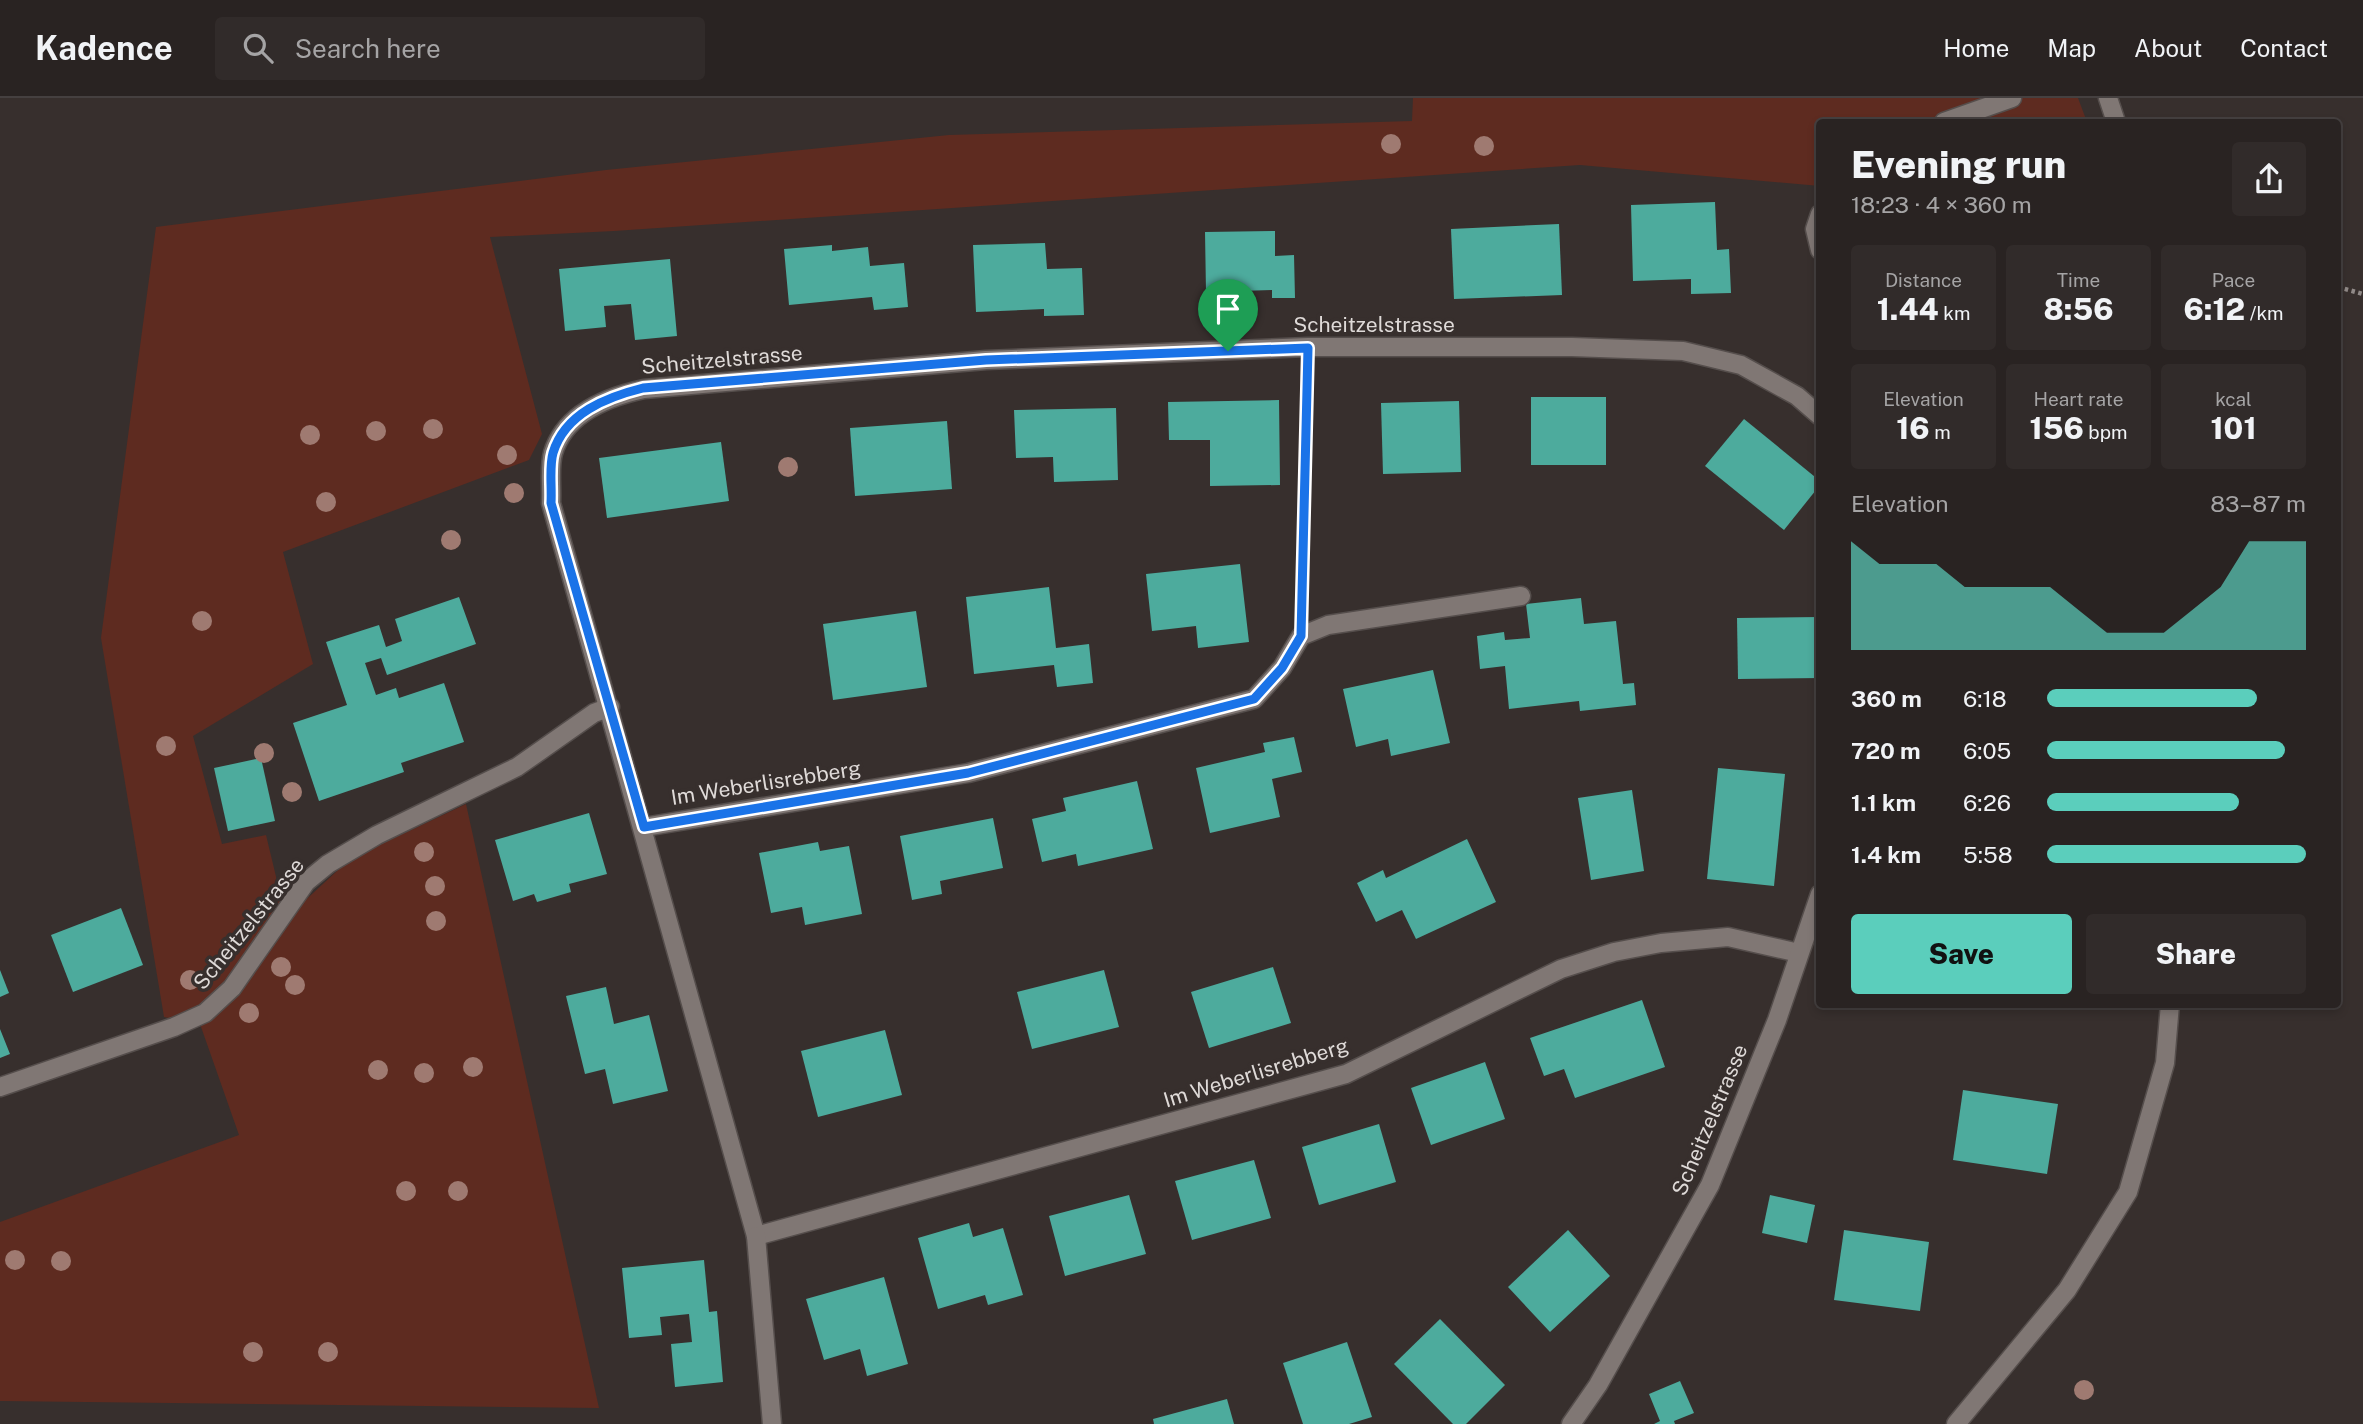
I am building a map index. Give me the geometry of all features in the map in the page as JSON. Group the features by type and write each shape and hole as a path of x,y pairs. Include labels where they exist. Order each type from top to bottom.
{"street":[{"path":"1952,119 2012,98"},
{"path":"2108,98 2115,119"},
{"name":"Scheitzelstrasse","path":"0,1087 174,1027 205,1013 232,988 306,882 328,864 377,835 517,767 594,713 610,707 551,503 553,453 571,420 612,396 643,388 986,360 1308,348 1572,347 1683,351 1741,365 1797,396 1816,412"},
{"path":"1301,636 1328,625 1521,596"},
{"name":"Im Weberlisrebberg","path":"644,827 968,773 1254,699 1282,668 1301,636"},
{"path":"610,707 756,1236 772,1424"},
{"name":"Scheitzelstrasse","path":"1571,1424 1598,1385 1710,1185 1777,1020 1816,905"},
{"name":"Im Weberlisrebberg","path":"756,1236 1346,1074 1561,969 1614,952 1661,943 1728,937 1799,953"},
{"path":"1956,1424 2067,1290 2128,1192 2165,1063 2170,1008"}],"path":[{"path":"2341,287 2363,294"},
{"path":"1301,636 1308,348"}],"shaded area":[{"path":"1413,98 2078,98 2086,119 1816,119 1816,186 1580,165 614,231 490,237 542,434 529,460 283,552 313,664 193,736 222,844 266,835 286,918 350,859 466,804 599,1408 0,1401 0,1222 239,1135 200,1024 164,1017 101,638 156,227 606,170 949,135 1412,121"}],"building":[{"path":"1715,202 1717,250 1729,249 1731,293 1691,294 1691,279 1633,281 1631,205"},
{"path":"1559,224 1562,295 1454,299 1451,229"},
{"path":"1275,231 1275,256 1294,255 1295,298 1272,298 1272,290 1206,292 1205,232"},
{"path":"1045,243 1047,269 1082,268 1084,315 1044,316 1044,309 976,312 973,245"},
{"path":"832,245 832,251 868,247 870,266 904,263 908,307 874,310 872,297 789,305 784,249"},
{"path":"670,259 677,336 635,340 631,304 604,306 606,327 565,331 559,269"},
{"path":"1531,397 1606,397 1606,465 1531,465"},
{"path":"1279,400 1280,485 1210,486 1210,440 1169,440 1168,402"},
{"path":"1459,401 1461,472 1383,474 1381,403"},
{"path":"1116,408 1118,480 1054,482 1053,457 1016,458 1014,410"},
{"path":"1744,419 1816,478 1816,490 1784,530 1705,466"},
{"path":"947,421 952,489 855,496 850,428"},
{"path":"721,442 729,501 607,518 599,458"},
{"path":"1240,564 1249,642 1198,648 1196,626 1152,631 1146,574"},
{"path":"1049,587 1056,648 1089,644 1093,683 1057,687 1054,665 974,674 966,597"},
{"path":"459,597 476,644 387,675 381,658 365,663 376,695 396,688 399,698 444,683 464,742 401,763 404,772 319,801 293,723 347,705 326,642 379,625 386,647 402,641 395,619"},
{"path":"1581,598 1584,624 1616,621 1623,684 1634,683 1636,705 1580,711 1579,701 1509,709 1505,666 1480,669 1477,636 1504,632 1505,640 1530,638 1526,604"},
{"path":"916,611 927,687 833,700 823,624"},
{"path":"1816,617 1816,678 1738,679 1737,618"},
{"path":"1433,670 1450,743 1391,756 1388,739 1356,747 1343,689"},
{"path":"1294,737 1302,772 1272,779 1280,817 1210,833 1196,768 1265,752 1263,743"},
{"path":"261,758 275,821 228,831 214,768"},
{"path":"1718,768 1785,774 1774,886 1707,879"},
{"path":"1137,781 1153,849 1078,866 1076,854 1042,862 1032,819 1066,811 1063,798"},
{"path":"1632,790 1644,871 1591,880 1578,798"},
{"path":"589,813 607,874 569,884 571,892 537,902 534,894 513,901 495,840"},
{"path":"993,818 1003,868 940,881 942,894 912,900 900,836"},
{"path":"1467,839 1496,902 1416,939 1402,910 1376,922 1357,883 1383,870 1386,878"},
{"path":"818,842 820,851 849,846 862,914 805,925 802,907 771,913 759,853"},
{"path":"121,908 143,965 73,992 51,935"},
{"path":"1273,967 1291,1023 1209,1048 1191,992"},
{"path":"0,970 9,993 0,997"},
{"path":"1104,970 1119,1027 1032,1049 1017,992"},
{"path":"606,987 614,1024 649,1015 668,1091 613,1104 605,1069 585,1074 566,996"},
{"path":"1642,1000 1665,1067 1575,1098 1564,1069 1544,1076 1530,1038"},
{"path":"0,1029 10,1054 0,1058"},
{"path":"885,1030 902,1095 818,1117 801,1051"},
{"path":"1485,1062 1505,1119 1431,1145 1411,1088"},
{"path":"1963,1090 2058,1104 2047,1174 1953,1160"},
{"path":"1379,1124 1396,1182 1319,1205 1302,1147"},
{"path":"1254,1160 1271,1218 1192,1240 1175,1181"},
{"path":"1129,1195 1146,1254 1065,1276 1049,1216"},
{"path":"1770,1195 1815,1205 1807,1243 1762,1233"},
{"path":"969,1223 973,1237 1003,1228 1023,1295 988,1305 985,1295 938,1309 918,1238"},
{"path":"1568,1230 1610,1276 1550,1332 1508,1287"},
{"path":"1844,1230 1929,1242 1920,1311 1834,1300"},
{"path":"704,1260 709,1312 717,1311 723,1382 675,1387 671,1344 692,1342 689,1314 660,1317 662,1335 629,1338 622,1268"},
{"path":"884,1277 908,1364 867,1376 860,1349 824,1360 806,1299"},
{"path":"1440,1319 1505,1385 1466,1424 1453,1424 1394,1364"},
{"path":"1347,1342 1372,1417 1349,1424 1303,1424 1283,1363"},
{"path":"1680,1381 1694,1413 1674,1421 1675,1424 1654,1424 1660,1421 1649,1394"},
{"path":"1227,1399 1234,1424 1154,1424 1153,1419"}],"route":[{"path":"1308,348 1301,636 1282,668 1254,699 968,773 644,827 551,503 553,453 571,420 612,396 643,388 986,360 1228,351 1308,348"}]}
